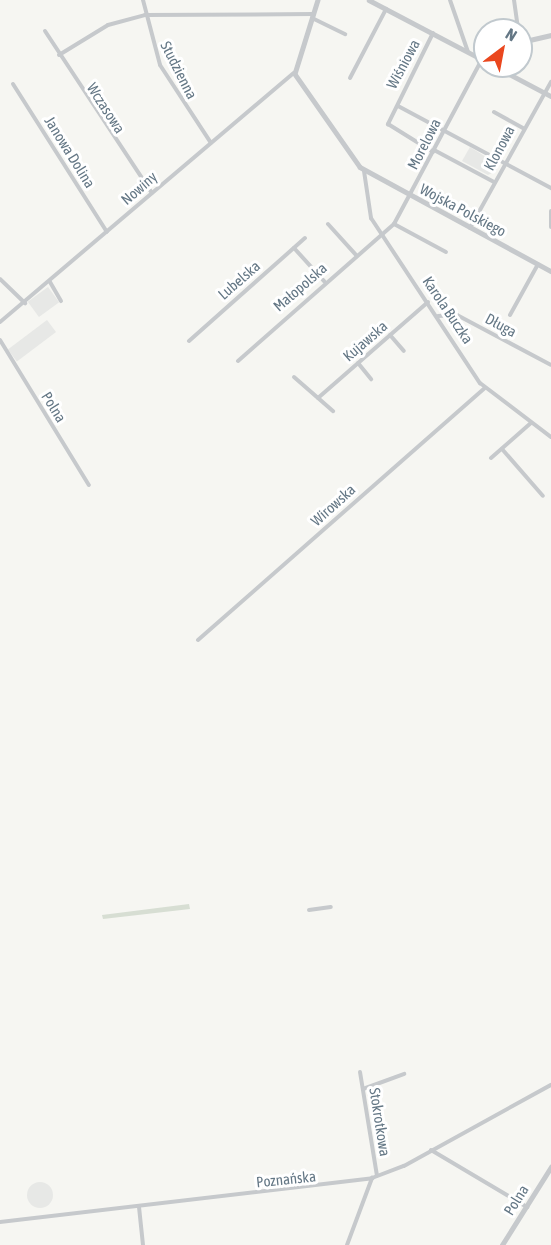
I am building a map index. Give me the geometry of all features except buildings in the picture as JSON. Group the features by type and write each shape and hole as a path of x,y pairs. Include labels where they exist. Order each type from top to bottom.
{"street":[{"name":"Studzienna","path":"143,0 145,15 160,65 211,143"},
{"path":"318,0 294,73 363,173"},
{"path":"369,0 473,55"},
{"path":"450,0 468,52"},
{"path":"514,0 516,18"},
{"path":"350,78 386,9"},
{"path":"59,55 105,27 145,15 312,16 345,34"},
{"name":"Wczasowa","path":"45,32 152,193"},
{"name":"Wiśniowa","path":"433,33 389,128 434,151"},
{"path":"533,39 551,35"},
{"name":"Nowiny","path":"0,322 294,73"},
{"name":"Morelowa","path":"380,234 394,224 473,78"},
{"path":"517,78 551,96"},
{"name":"Klonowa","path":"470,228 523,128 551,82"},
{"name":"Janowa Dolina","path":"12,84 107,232"},
{"path":"398,106 551,188"},
{"path":"494,112 523,128"},
{"path":"434,151 495,182"},
{"name":"Wojska Polskiego","path":"363,173 410,195 551,271"},
{"name":"Karola Buczka","path":"363,173 366,208 380,234 438,316 484,388 551,437"},
{"path":"551,211 551,227"},
{"path":"328,224 356,255"},
{"path":"394,224 446,252"},
{"name":"Małopolska","path":"238,361 324,281 380,234"},
{"name":"Lubelska","path":"189,341 305,238"},
{"path":"294,248 324,281"},
{"path":"510,315 538,264"},
{"path":"0,279 25,303"},
{"path":"50,282 61,301"},
{"name":"Kujawska","path":"318,398 428,302"},
{"name":"Długa","path":"438,316 457,315 551,365"},
{"path":"390,335 404,351"},
{"name":"Polna","path":"0,340 90,482"},
{"path":"358,363 371,379"},
{"path":"294,377 333,411"},
{"name":"Wirowska","path":"198,640 484,388"},
{"path":"491,458 531,423"},
{"path":"502,449 543,496"},
{"path":"309,910 331,907"},
{"name":"Stokrotkowa","path":"360,1072 375,1177"},
{"path":"363,1089 404,1074"},
{"name":"Poznańska","path":"0,1222 375,1177 431,1150 551,1085"},
{"path":"431,1150 527,1206"},
{"name":"Polna","path":"502,1245 551,1167"},
{"path":"347,1245 375,1177"},
{"path":"139,1207 143,1245"}],"shaded area":[{"path":"470,147 499,165 496,171 488,175 462,161"},
{"path":"48,287 59,302 39,317 28,302"},
{"path":"47,320 56,332 17,361 8,349"},
{"path":"189,904 190,909 103,919 102,915"},
{"path":"40,1182 49,1186 53,1195 49,1204 40,1208 31,1204 27,1195 31,1186"}]}
